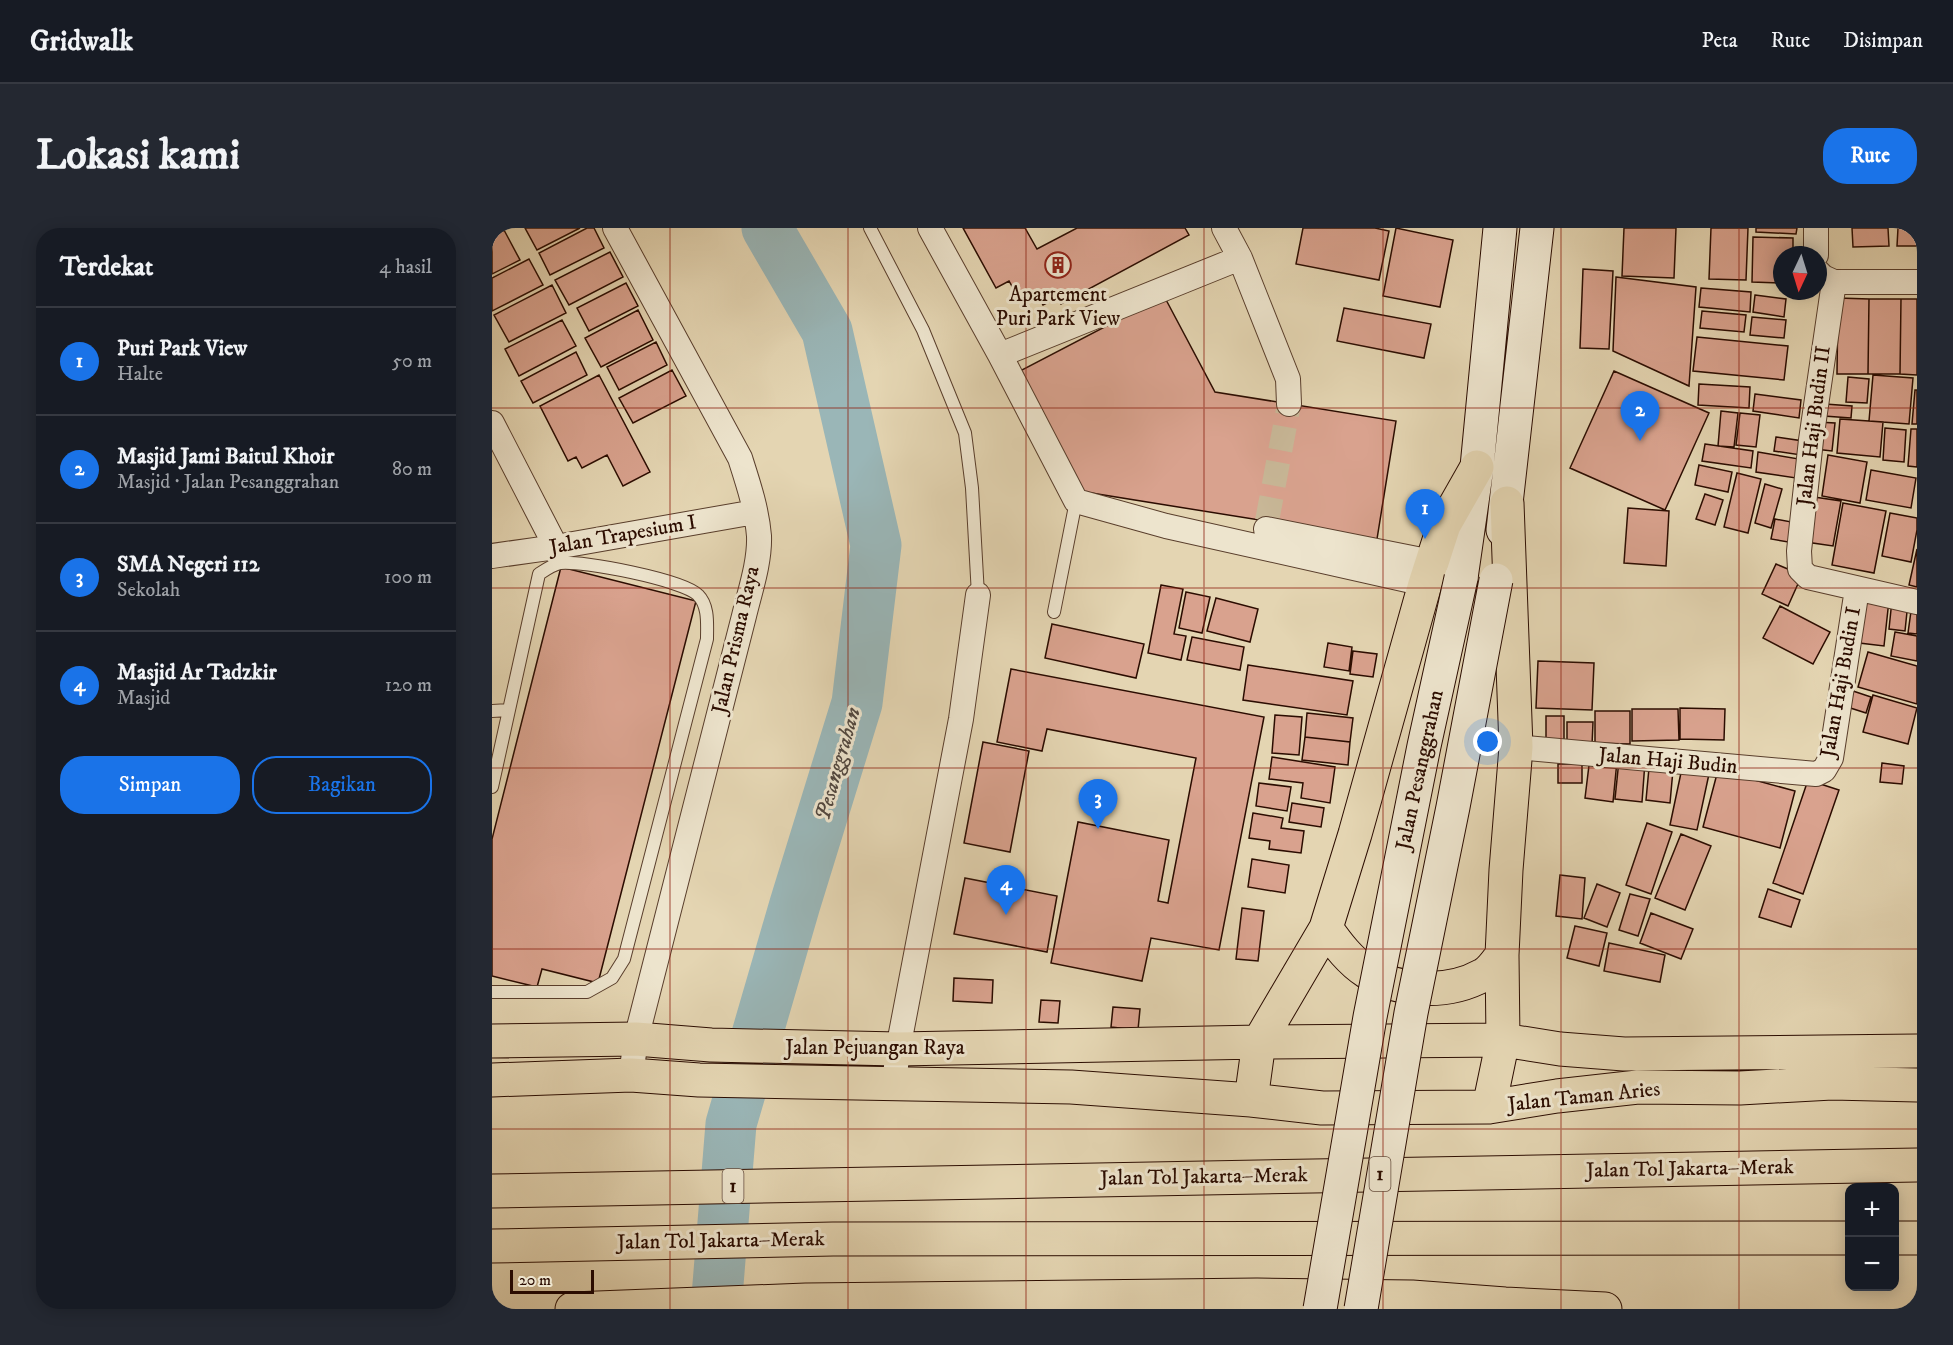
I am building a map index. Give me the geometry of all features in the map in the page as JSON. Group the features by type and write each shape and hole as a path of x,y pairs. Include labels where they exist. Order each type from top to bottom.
{"main road":[{"name":"Jalan Pesanggrahan","path":"1320,1309 1370,1017 1424,747 1461,578 1477,467 1500,228"},
{"name":"Jalan Pesanggrahan","path":"1361,1309 1410,1013 1496,580 1507,503 1537,228"},
{"path":"1251,1100 1259,1042 1326,928 1355,834 1428,573 1444,525 1477,467"},
{"path":"1489,1107 1503,1040 1502,955 1516,747 1507,503"},
{"path":"1326,928 1344,953 1368,972 1396,984 1426,989 1457,986 1485,974 1502,955"},
{"name":"Jalan Pejuangan Raya","path":"492,1041 636,1039 711,1045 898,1049 1259,1042"},
{"name":"Jalan Taman Aries","path":"1259,1042 1503,1040 1560,1049 1624,1054 1917,1051"},
{"name":"Jalan Pejuangan Raya","path":"492,1080 631,1075 699,1080 1071,1087 1251,1100"},
{"name":"Jalan Taman Aries","path":"1251,1100 1322,1108 1489,1107 1557,1096 1638,1087 1740,1088 1832,1083 1917,1085"},
{"name":"Jalan Tol Jakarta–Merak","path":"492,1191 1917,1165"},
{"name":"Jalan Tol Jakarta–Merak","path":"492,1246 833,1239 1845,1238"},
{"path":"1899,1238 1917,1238"},
{"path":"572,1309 806,1300 1027,1298 1505,1304 1605,1309"}],"street":[{"name":"Jalan Prisma Raya","path":"615,228 740,458 749,484 759,537 755,568 636,1039 631,1075"},
{"path":"930,228 1000,355 1076,501 1166,526 1266,532 1428,573"},
{"path":"1224,228 1240,258 1288,379 1289,404"},
{"path":"1816,228 1816,246"},
{"path":"1000,355 1240,258"},
{"path":"1827,277 1917,282"},
{"name":"Jalan Haji Budin II","path":"1824,300 1798,551 1800,569 1808,577 1857,589"},
{"path":"492,423 556,548"},
{"name":"Jalan Trapesium I","path":"492,556 556,548 755,512"},
{"path":"1857,589 1917,602"},
{"name":"Jalan Haji Budin I","path":"1819,772 1824,770 1831,758 1857,589"},
{"path":"894,1083 898,1049 961,719 978,595"},
{"name":"Jalan Haji Budin","path":"1516,747 1804,773 1819,772"}],"lane":[{"path":"870,228 923,330 965,433 972,488 978,595"},
{"path":"1054,612 1076,501"},
{"path":"492,787 539,574 556,564 598,565 677,584 697,593 705,604 706,639 624,959 612,978 587,992 492,992"},
{"path":"492,711 509,710"}],"building":[{"path":"525,228 580,228 537,250"},
{"path":"587,228 594,228 604,248 550,275 539,253"},
{"name":"Apartement Puri Park View","path":"963,228 1025,228 1037,249 1077,228 1185,228 1189,235 1061,304 1058,297 1043,305 1038,296 1022,304 1009,281 996,288"},
{"path":"1303,228 1375,228 1389,231 1379,280 1296,264"},
{"path":"1396,228 1453,240 1440,307 1383,296"},
{"path":"1624,228 1676,228 1674,278 1622,276"},
{"path":"1711,228 1748,228 1746,280 1709,279"},
{"path":"1756,228 1797,228 1796,234 1756,232"},
{"path":"1852,228 1888,228 1889,246 1853,247"},
{"path":"1898,228 1917,228 1917,246 1897,246"},
{"path":"504,230 520,260 492,274 492,237"},
{"path":"1753,237 1793,238 1793,246 1773,246 1773,283 1752,282"},
{"path":"610,252 623,277 569,305 555,280"},
{"path":"529,259 543,285 492,311 492,278"},
{"path":"1583,269 1613,271 1609,349 1580,348"},
{"path":"1616,277 1696,287 1689,386 1613,351"},
{"path":"626,283 638,306 589,331 577,308"},
{"path":"552,285 566,313 509,342 494,315"},
{"path":"1701,288 1751,292 1750,312 1699,307"},
{"path":"1755,295 1773,297 1773,300 1786,300 1784,317 1753,312"},
{"path":"1164,296 1215,392 1396,421 1377,539 1079,491 1016,373"},
{"path":"1838,298 1869,299 1868,374 1837,374"},
{"path":"1869,299 1901,299 1900,374 1868,374"},
{"path":"1901,299 1917,299 1917,375 1900,374"},
{"path":"1344,308 1431,324 1424,358 1337,341"},
{"path":"638,310 653,340 601,367 585,338"},
{"path":"1702,311 1746,315 1744,332 1700,328"},
{"path":"1752,317 1786,320 1784,338 1750,335"},
{"path":"562,320 576,346 519,376 505,349"},
{"path":"1697,337 1788,346 1784,380 1693,371"},
{"path":"656,342 667,365 619,390 607,367"},
{"path":"576,352 587,375 533,403 521,381"},
{"path":"672,370 686,396 633,423 619,398"},
{"path":"1614,371 1709,413 1665,510 1570,468"},
{"path":"599,375 650,472 623,486 607,455 582,468 576,457 568,461 540,406"},
{"path":"1873,375 1913,378 1909,424 1869,421"},
{"path":"1848,377 1869,379 1867,403 1846,402"},
{"path":"1699,384 1750,387 1749,408 1698,405"},
{"path":"1915,390 1917,390 1917,424 1912,424"},
{"path":"1755,394 1801,400 1799,418 1753,411"},
{"path":"1825,404 1852,406 1851,418 1824,416"},
{"path":"1721,411 1738,413 1734,447 1718,446"},
{"path":"1740,413 1760,415 1756,447 1736,445"},
{"path":"1840,419 1883,422 1880,457 1837,453"},
{"path":"1817,422 1835,423 1832,451 1815,449"},
{"path":"1885,428 1906,430 1904,462 1883,460"},
{"path":"1911,429 1917,429 1917,467 1908,466"},
{"path":"1776,437 1803,441 1801,455 1774,451"},
{"path":"1705,444 1753,451 1751,468 1702,461"},
{"path":"1758,452 1799,459 1796,478 1756,472"},
{"path":"1828,455 1867,462 1860,503 1822,496"},
{"path":"1699,465 1732,472 1728,492 1695,485"},
{"path":"1871,470 1916,478 1911,508 1866,500"},
{"path":"1737,473 1761,479 1748,533 1724,527"},
{"path":"1765,484 1782,489 1771,528 1755,523"},
{"path":"1705,494 1723,500 1715,525 1696,519"},
{"path":"1814,497 1841,501 1833,546 1806,542"},
{"path":"1843,503 1886,511 1874,573 1832,565"},
{"path":"1628,508 1669,511 1666,566 1624,563"},
{"path":"1890,513 1917,518 1911,562 1882,556"},
{"path":"1775,519 1797,523 1794,543 1771,539"},
{"path":"1917,549 1917,587 1909,585"},
{"path":"1776,564 1802,575 1788,606 1762,594"},
{"path":"561,567 696,601 598,983 542,969 537,987 492,976 492,839"},
{"path":"1161,585 1183,589 1174,634 1186,636 1181,660 1148,653"},
{"path":"1186,592 1210,597 1202,633 1179,628"},
{"path":"1857,596 1889,600 1884,646 1851,642"},
{"path":"1216,598 1258,609 1250,642 1207,631"},
{"path":"1892,600 1908,602 1905,631 1889,629"},
{"path":"1912,604 1917,604 1917,634 1908,633"},
{"path":"1780,606 1830,632 1813,664 1763,638"},
{"path":"1052,624 1144,644 1136,678 1045,658"},
{"path":"1895,632 1917,636 1917,661 1891,656"},
{"path":"1192,637 1244,647 1240,670 1187,660"},
{"path":"1328,643 1352,647 1349,671 1324,667"},
{"path":"1353,651 1377,654 1373,677 1350,674"},
{"path":"1868,652 1917,666 1917,704 1858,687"},
{"path":"1538,661 1594,663 1592,710 1536,708"},
{"path":"1248,665 1353,681 1347,715 1243,700"},
{"path":"1011,669 1264,717 1219,950 1151,938 1142,981 1051,963 1078,822 1169,840 1158,901 1168,903 1196,758 1047,729 1042,751 997,742"},
{"path":"1847,689 1871,697 1866,713 1841,705"},
{"path":"1873,695 1917,708 1908,744 1863,732"},
{"path":"1680,708 1725,709 1724,740 1680,739"},
{"path":"1632,709 1678,709 1679,740 1632,741"},
{"path":"1595,711 1630,711 1630,744 1595,743"},
{"path":"1307,713 1353,718 1350,742 1305,737"},
{"path":"1275,715 1302,717 1299,755 1272,753"},
{"path":"1546,716 1564,716 1564,744 1546,744"},
{"path":"1567,722 1593,722 1592,745 1567,745"},
{"path":"1305,737 1350,742 1348,765 1302,760"},
{"path":"983,742 1029,751 1010,852 964,843"},
{"path":"1272,757 1335,767 1330,803 1301,798 1303,783 1269,779"},
{"path":"1590,757 1617,761 1613,802 1585,798"},
{"path":"1619,760 1645,762 1642,802 1615,799"},
{"path":"1882,763 1904,766 1902,784 1880,782"},
{"path":"1558,764 1582,764 1582,783 1558,783"},
{"path":"1649,768 1673,770 1670,803 1646,800"},
{"path":"1682,768 1709,774 1697,830 1670,825"},
{"path":"1718,770 1795,791 1780,848 1703,827"},
{"path":"1808,780 1839,790 1803,894 1773,883"},
{"path":"1259,783 1291,787 1287,811 1256,806"},
{"path":"1292,803 1324,808 1321,827 1289,822"},
{"path":"1253,813 1283,818 1281,828 1304,831 1301,853 1269,849 1270,841 1249,838"},
{"path":"1647,823 1672,832 1651,894 1626,885"},
{"path":"1681,834 1711,846 1685,910 1655,898"},
{"path":"1252,859 1289,865 1285,893 1248,887"},
{"path":"1560,875 1585,878 1582,919 1556,916"},
{"path":"965,878 1057,896 1047,952 954,934"},
{"path":"1597,884 1620,893 1607,927 1584,918"},
{"path":"1768,889 1800,900 1791,927 1759,917"},
{"path":"1630,894 1650,899 1638,936 1619,930"},
{"path":"1242,908 1264,911 1258,961 1236,959"},
{"path":"1651,913 1693,929 1681,959 1640,943"},
{"path":"1575,926 1607,933 1599,966 1567,958"},
{"path":"1609,943 1665,955 1660,982 1604,971"},
{"path":"954,978 993,980 992,1003 953,1001"},
{"path":"1041,1000 1060,1001 1058,1023 1039,1022"},
{"path":"1113,1007 1140,1009 1138,1030 1111,1027"}],"waterway":[{"name":"Pesanggrahan","path":"716,1309 731,1124 857,703 876,545 827,331 767,228"}],"tunnel":[{"path":"1267,521 1289,404"}],"place":[{"name":"Apartement Puri Park View","path":"1058,265"},
{"name":"Masjid Jami Baitul Khoir","path":"1640,441"},
{"name":"Puri Park View","path":"1425,539"},
{"name":"SMA Negeri 112","path":"1098,829"},
{"name":"Masjid Ar Tadzkir","path":"1006,915"}]}
